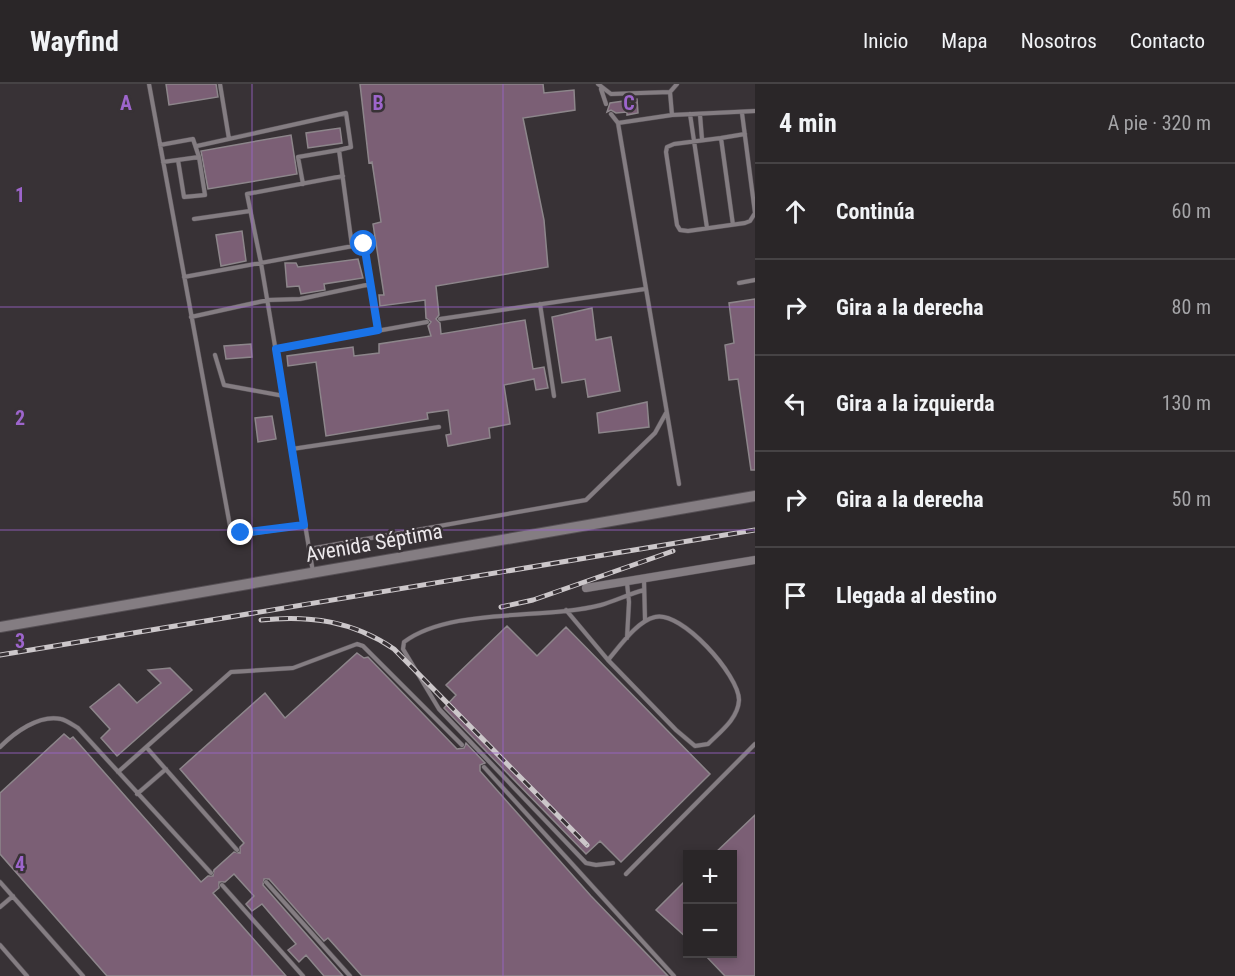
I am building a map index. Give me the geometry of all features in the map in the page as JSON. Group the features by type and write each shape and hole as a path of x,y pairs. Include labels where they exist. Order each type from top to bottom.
{"street":[{"name":"Avenida Séptima","path":"0,627 755,496"},
{"path":"586,588 755,560"}],"lane":[{"path":"149,84 230,526 241,533 249,534 304,525"},
{"path":"220,84 229,139"},
{"path":"672,115 670,92 677,84"},
{"path":"600,86 611,94 670,92"},
{"path":"600,86 606,104"},
{"path":"618,123 672,115 755,111"},
{"path":"197,146 346,113 351,147 298,157 303,184"},
{"path":"742,113 745,134 755,213 750,221 684,231 677,225 667,147 693,140 745,134"},
{"path":"611,114 618,123 679,484"},
{"path":"690,114 707,228"},
{"path":"700,115 702,139"},
{"path":"721,138 733,225"},
{"path":"160,145 193,139 197,146 206,194 185,198 178,160"},
{"path":"339,150 352,246"},
{"path":"163,162 199,157"},
{"path":"314,573 304,525 268,300 247,194 343,176"},
{"path":"194,219 250,211"},
{"path":"184,277 364,244 378,330"},
{"path":"739,283 755,280"},
{"path":"191,317 268,300 300,299 370,284"},
{"path":"440,319 645,289"},
{"path":"540,304 554,396"},
{"path":"276,349 427,322"},
{"path":"215,355 224,386 284,396"},
{"path":"309,549 586,500 656,433 666,411"},
{"path":"292,449 439,427"},
{"path":"644,579 645,620"},
{"path":"627,582 627,639"},
{"path":"613,863 596,865 586,863 439,709 403,650 404,642 416,633 463,621 600,605 644,590"},
{"path":"565,609 608,660 676,730 695,746 708,744 734,717 739,701 731,676 695,635 682,623 670,617 663,615 645,620 608,660"},
{"path":"118,772 231,672 292,668 357,644 363,646 462,746"},
{"path":"0,747 24,728 48,719 61,719 78,728 211,873"},
{"path":"626,874 755,744"},
{"path":"147,748 237,850"},
{"path":"484,767 674,976"},
{"path":"137,794 166,769"},
{"path":"0,882 83,976"},
{"path":"266,882 350,976"},
{"path":"222,885 303,976"},
{"path":"0,907 13,896"},
{"path":"0,945 27,976"}],"building":[{"path":"166,84 216,84 218,97 169,105"},
{"path":"360,84 543,84 544,93 574,90 575,110 523,118 544,220 548,267 436,286 439,315 436,319 440,323 441,334 525,320 533,369 544,367 548,388 536,390 534,379 504,385 510,424 489,428 490,438 448,446 446,435 451,434 448,410 427,413 428,419 326,436 316,362 288,366 287,356 353,347 354,356 379,353 379,344 431,336 428,326 431,322 426,318 425,300 380,306 379,295 384,295 373,224 381,222 372,162 369,163"},
{"path":"637,99 638,113 627,115 627,112 616,113 611,110 607,112 610,103"},
{"path":"340,128 342,143 308,148 306,133"},
{"path":"291,135 297,174 208,189 201,151"},
{"path":"242,231 246,261 221,266 216,235"},
{"path":"358,259 363,278 324,284 325,290 301,294 299,286 287,287 285,263 296,263 298,267"},
{"path":"755,299 755,470 751,470 738,379 729,380 725,345 734,343 729,303"},
{"path":"592,308 596,340 611,337 620,391 588,397 585,379 562,383 552,317"},
{"path":"251,344 252,357 226,359 224,346"},
{"path":"647,402 649,427 599,433 597,413"},
{"path":"272,416 276,439 258,442 255,418"},
{"path":"507,626 537,656 566,627 710,774 621,862 600,841 586,854 444,708 456,695 446,685"},
{"path":"357,653 364,658 368,657 457,749 464,748 466,743 485,763 480,765 480,771 591,896 668,976 362,976 328,938 324,941 269,879 264,879 263,885 343,976 324,976 306,955 299,962 288,950 296,944 262,904 252,911 246,904 254,896 234,874 225,882 219,882 219,888 213,893 286,976 107,976 0,854 0,793 64,734 70,739 73,737 201,882 208,876 213,876 214,870 234,852 240,853 240,847 244,843 180,769 265,693 285,718"},
{"path":"170,668 192,690 117,756 101,738 110,729 90,707 119,684 137,703 161,683 148,670"},
{"path":"755,815 755,976 725,976 708,958 737,958 737,850 718,850"},
{"path":"683,883 683,934 656,910"}],"railway":[{"path":"0,655 755,530"},
{"path":"501,607 533,600 673,551"},
{"path":"261,620 297,618 330,622 363,632 394,649 587,845"}],"route":[{"path":"241,533 249,534 304,525 276,349 378,330 364,244"}]}
